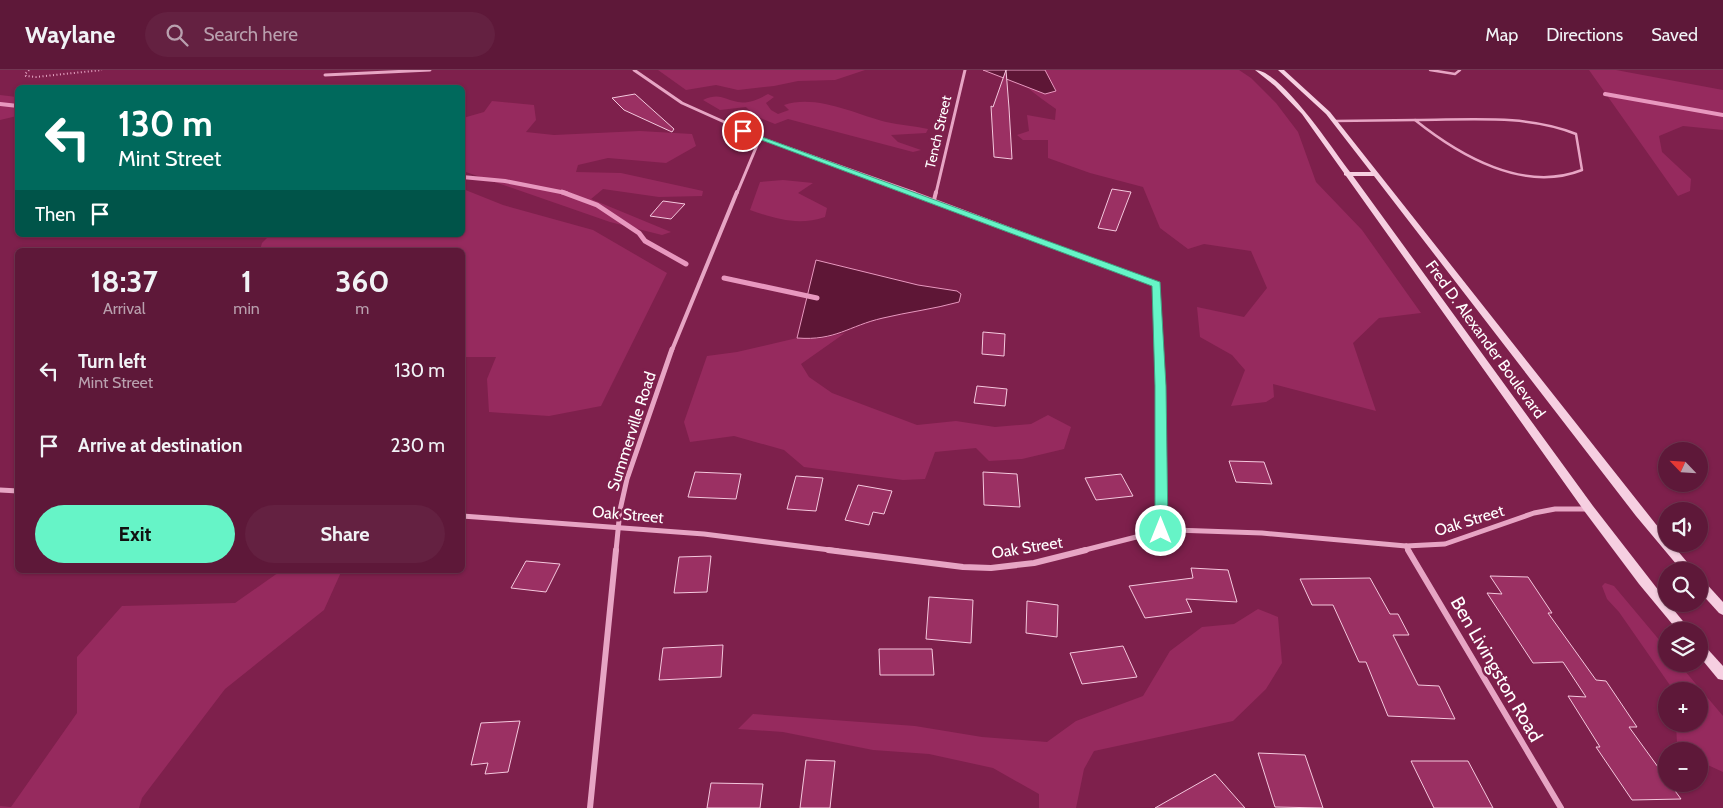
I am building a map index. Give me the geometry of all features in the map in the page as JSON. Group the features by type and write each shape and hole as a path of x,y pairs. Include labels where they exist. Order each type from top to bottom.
{"main road":[{"name":"Fred D. Alexander Boulevard","path":"1258,70 1292,99 1589,509 1643,581 1677,622"},
{"name":"Fred D. Alexander Boulevard","path":"1281,70 1312,96 1335,121 1640,513 1681,562"},
{"path":"1346,174 1375,174"},
{"path":"1708,593 1723,610"},
{"path":"1708,658 1723,676"}],"street":[{"path":"325,75 430,70"},
{"path":"634,70 682,103 760,138 934,200 1156,284 1160,386 1161,531"},
{"name":"Tench Street","path":"934,200 965,70"},
{"name":"Summerville Road","path":"590,808 618,510 632,461 665,366 760,138"},
{"path":"0,490 15,491"},
{"name":"Oak Street","path":"465,516 617,526 704,534 962,567 991,568 1034,563 1161,531 1262,533 1406,546 1445,544 1490,530 1534,513 1554,509 1589,509"},
{"name":"Ben Livingston Road","path":"1406,546 1561,808"}],"lane":[{"path":"1430,70 1455,74 1460,70"},
{"path":"1335,121 1415,120 1511,120 1566,129 1576,134 1582,170 1573,175 1556,177 1504,171 1444,144 1415,120"}],"path":[{"path":"29,70 25,74 26,76 36,77 102,70"}],"shaded area":[{"path":"658,70 865,70 835,80 798,81 738,90 716,85 686,90"},
{"path":"983,70 1045,70 1056,91 1045,94"},
{"path":"1045,70 1239,70 1251,78 1276,103 1298,132 1316,182 1362,230 1421,313 1379,318 1353,343 1376,411 1273,384 1274,397 1266,402 1231,406 1245,370 1232,355 1200,337 1197,307 1244,317 1267,288 1251,251 1204,244 1188,249 1160,228 1143,187 1090,173 1048,158 1048,140 1023,140 1017,135 1029,131 1027,115 1055,120 1056,109 1028,88 1039,92 1056,91"},
{"path":"1589,70 1616,70 1723,90 1723,130 1683,126 1659,136 1662,152 1691,179 1690,191 1678,196"},
{"path":"768,94 774,97 766,103 771,110 778,114 789,110 784,105 796,102 822,103 886,122 928,129 926,133 891,135 898,142 921,150 913,152 788,119 775,124 755,116 746,107 720,110 703,100 722,97 738,102 750,102"},
{"path":"0,95 15,97 15,116 0,120"},
{"path":"492,101 534,105 536,120 526,132 554,135 640,131 692,134 696,146 666,163 608,158 578,165 576,172 621,173 703,191 702,196 659,197 603,189 591,199 671,232 662,235 610,222 465,172 465,117 484,112"},
{"path":"783,180 813,183 798,193 827,208 825,217 815,220 796,221 778,219 750,210 760,182"},
{"path":"465,190 503,205 593,230 667,273 601,406 549,416 489,412 487,379 496,357 465,357 465,248 261,248 262,243 268,237 465,237"},
{"path":"816,260 918,285 957,291 961,294 959,302 871,321 832,335 797,338"},
{"path":"845,333 801,364 809,377 832,393 917,425 956,421 995,427 1031,424 1048,415 1071,427 1064,449 1022,459 989,461 976,448 935,452 925,479 903,480 804,467 784,450 734,436 690,442 684,422 707,356 737,352 797,338 818,339"},
{"path":"278,573 341,573 324,610 225,689 142,798 139,808 0,808 0,806 11,807 77,713 77,657 122,606 235,603"},
{"path":"1605,583 1614,586 1658,638 1658,668 1619,612 1607,599 1602,586"},
{"path":"1258,609 1278,617 1282,663 1266,689 1233,721 1094,751 1084,769 1076,808 1039,808 1039,794 993,768 929,754 873,750 783,732 738,729 753,714 915,726 982,737 1047,742 1076,721 1143,696 1170,651 1202,627 1234,624"},
{"path":"1661,672 1686,672 1694,682 1668,682"},
{"path":"1708,698 1723,716 1723,772 1708,765 1708,742 1677,742 1676,732 1708,732"}],"building":[{"path":"1006,70 1012,159 994,157 991,106 993,107"},
{"path":"635,94 674,129 672,132 624,110 612,98"},
{"path":"1112,189 1131,192 1116,231 1098,228"},
{"path":"663,201 685,204 671,219 650,216"},
{"path":"983,332 1005,334 1004,356 982,354"},
{"path":"977,386 1007,389 1005,406 974,403"},
{"path":"1229,461 1264,462 1272,484 1236,482"},
{"path":"695,472 741,474 736,499 688,497"},
{"path":"983,472 1017,474 1020,507 984,505"},
{"path":"1121,474 1133,496 1096,500 1085,478"},
{"path":"796,476 823,478 816,511 787,509"},
{"path":"858,485 892,491 884,514 873,512 869,525 845,520"},
{"path":"711,556 707,592 674,593 679,557"},
{"path":"526,561 560,564 546,592 511,588"},
{"path":"1191,568 1228,570 1237,602 1186,599 1192,612 1145,618 1129,586 1193,578"},
{"path":"1490,576 1528,577 1552,613 1548,613 1596,680 1606,681 1637,727 1629,727 1658,767 1658,792 1676,792 1681,799 1632,800 1596,747 1600,747 1568,696 1586,697 1563,662 1533,663 1487,593 1502,594"},
{"path":"1370,578 1390,614 1398,614 1409,635 1393,635 1418,685 1439,686 1455,719 1388,716 1366,662 1359,662 1333,605 1312,605 1300,579"},
{"path":"929,597 973,600 971,643 926,639"},
{"path":"1027,601 1058,605 1057,637 1026,633"},
{"path":"723,645 721,677 659,680 663,648"},
{"path":"1123,646 1137,677 1082,684 1070,653"},
{"path":"879,649 932,649 934,675 880,675"},
{"path":"520,721 508,772 485,774 488,763 471,765 481,723"},
{"path":"1258,753 1305,755 1323,808 1275,807"},
{"path":"806,760 835,761 830,808 800,808"},
{"path":"1411,761 1468,761 1493,808 1434,808"},
{"path":"1215,774 1245,808 1155,808"},
{"path":"711,783 763,784 760,808 707,808"}],"waterway":[{"path":"1605,94 1723,115"},
{"path":"0,104 15,106"},
{"path":"465,177 505,181 563,192"},
{"path":"563,192 597,205 639,233 645,241 686,264"},
{"path":"724,278 817,298"}],"route":[{"path":"743,131 1154,282 1158,291 1161,531"}]}
